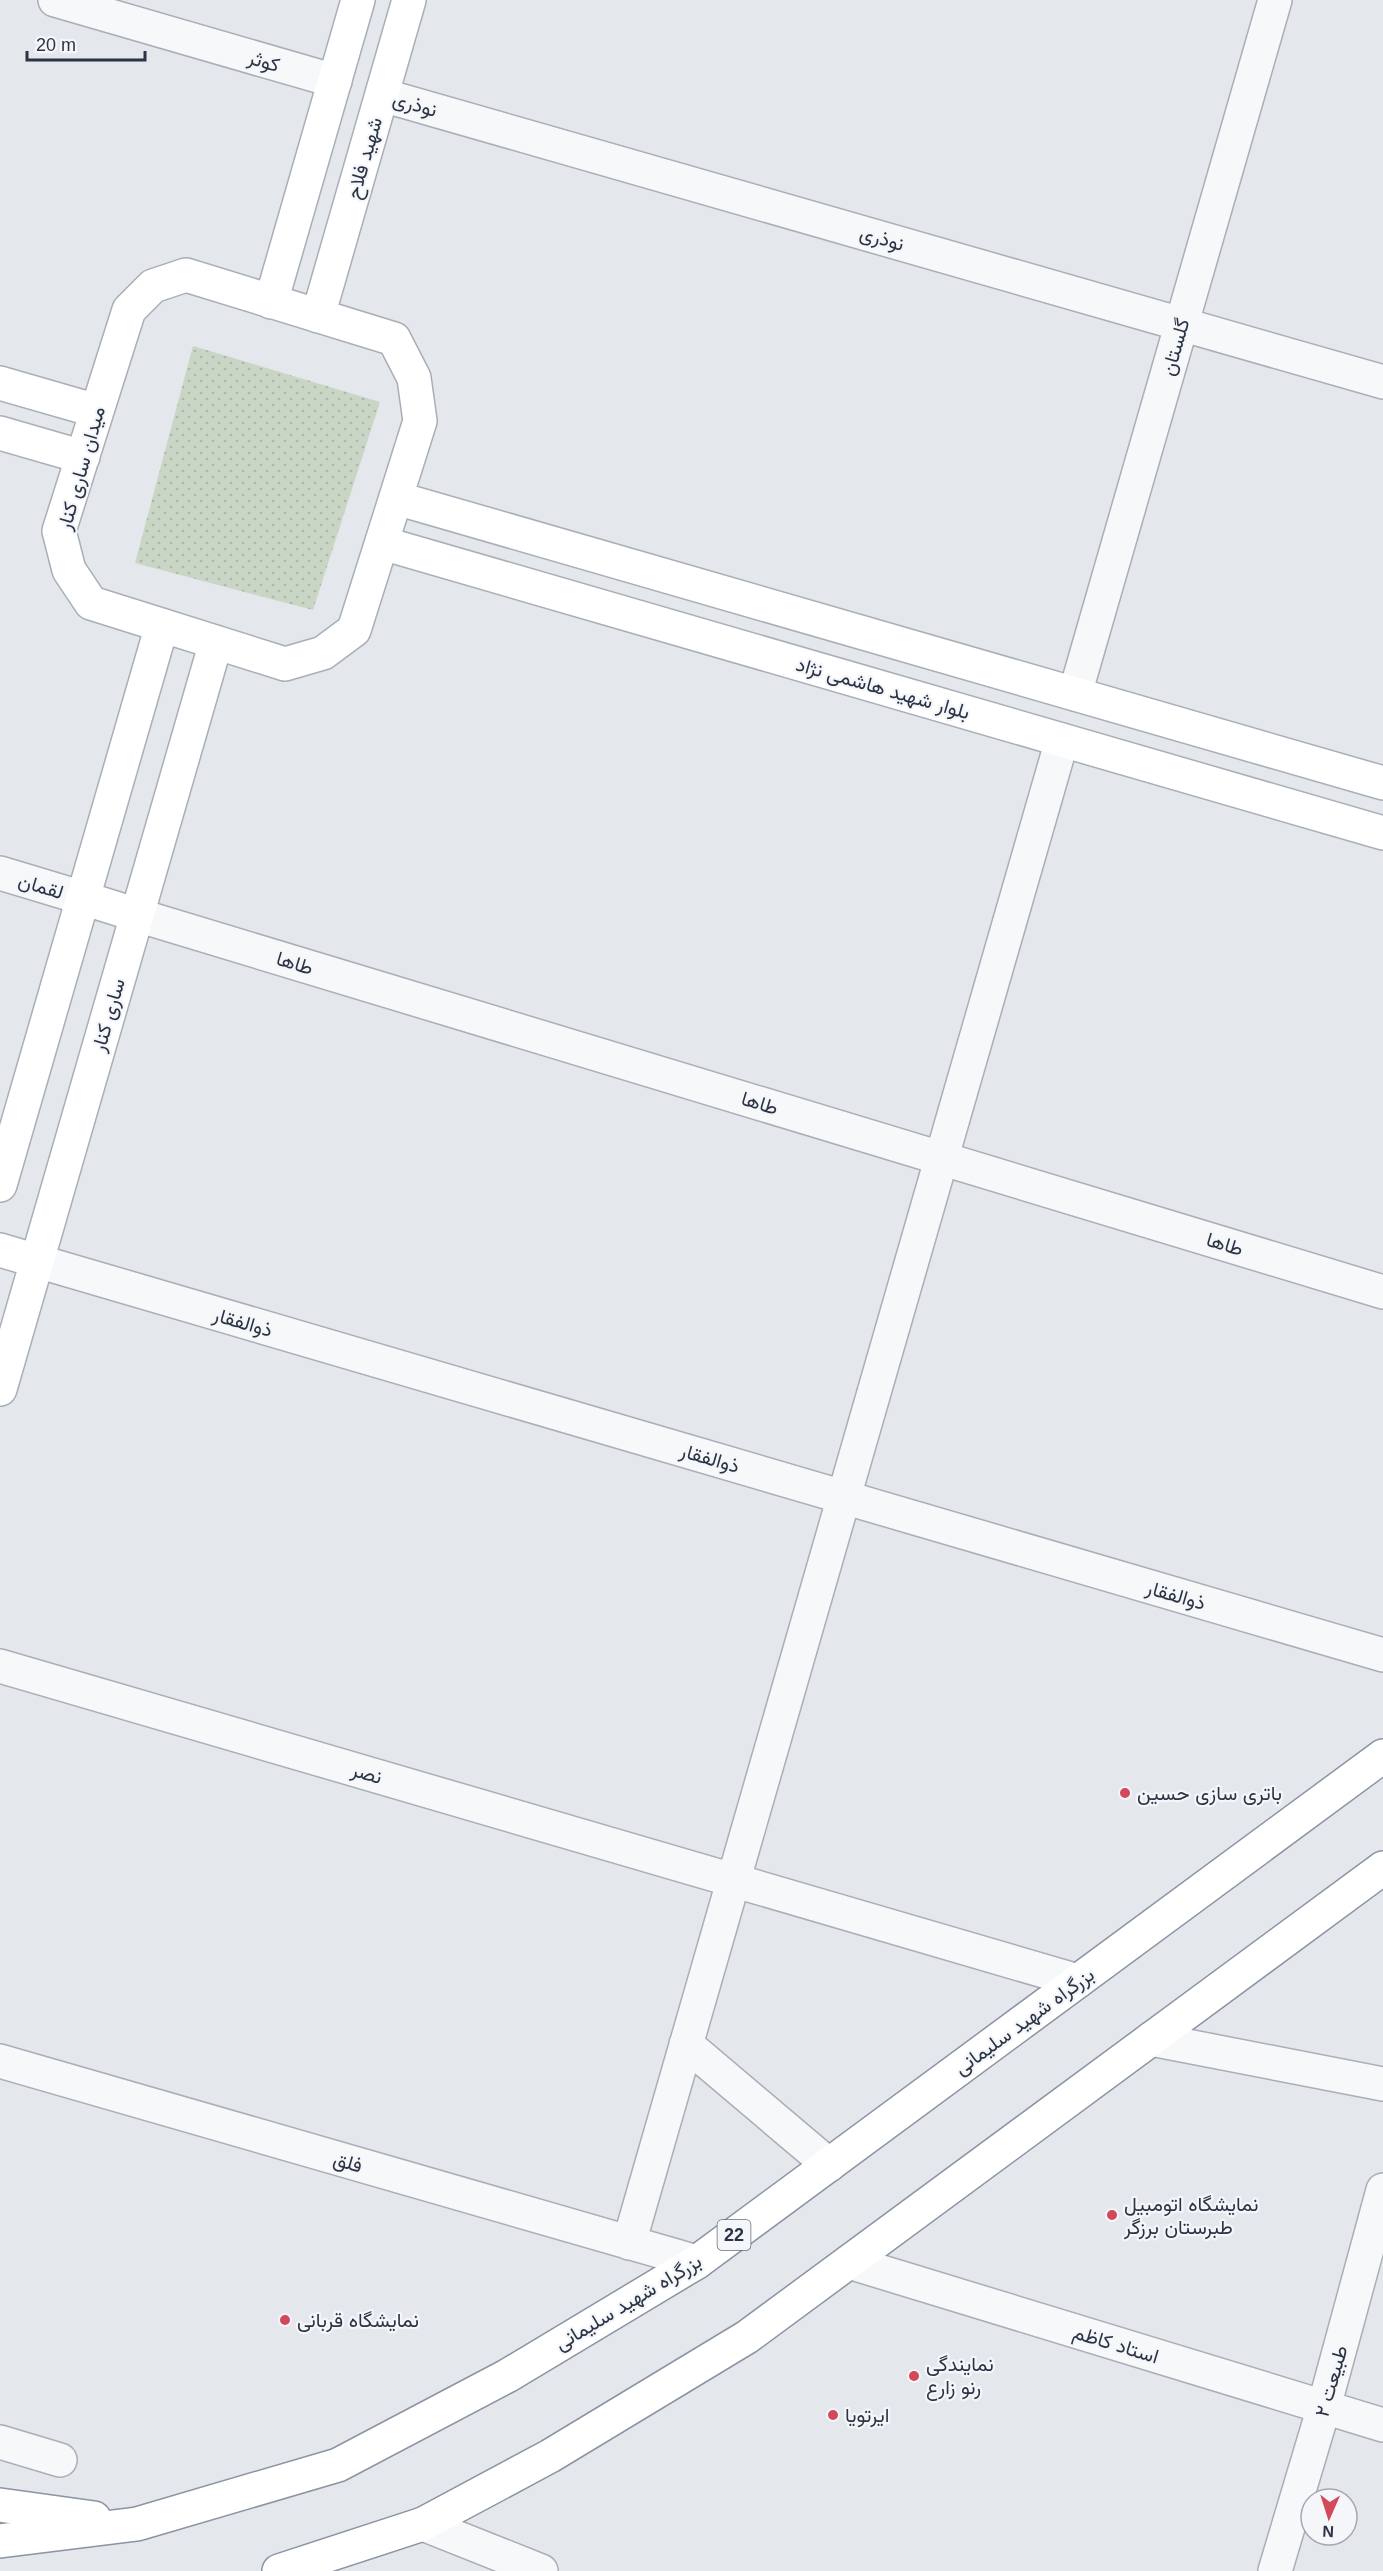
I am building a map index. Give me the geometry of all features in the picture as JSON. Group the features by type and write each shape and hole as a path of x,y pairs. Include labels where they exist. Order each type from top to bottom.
{"main road":[{"path":"271,302 358,0"},
{"name":"شهید فلاح","path":"318,316 409,0"},
{"name":"میدان ساری کنار","path":"186,275 318,316 394,339 414,378 420,421 354,630 323,652 285,664 91,603 69,570 59,531 129,310 153,286 186,275"},
{"path":"0,383 97,411"},
{"path":"0,433 83,457"},
{"path":"396,498 1383,783"},
{"name":"بلوار شهید هاشمی نژاد","path":"382,543 1383,833"},
{"path":"0,1185 162,625"},
{"name":"ساری کنار","path":"0,1389 216,642"},
{"path":"1062,740 1075,694"},
{"path":"83,898 137,915"},
{"path":"0,1250 37,1261"},
{"name":"بزرگراه شهید سلیمانی","path":"0,2541 137,2524 338,2465 507,2376 696,2262 1383,1756"},
{"path":"279,2571 423,2523 550,2456 737,2343 1383,1868"},
{"path":"0,2505 137,2524"}],"street":[{"name":"کوثر","path":"55,0 334,81"},
{"name":"گلستان","path":"1075,694 1275,0"},
{"name":"نوذری","path":"382,95 1383,382"},
{"path":"629,2243 1062,740"},
{"name":"لقمان","path":"0,873 83,898"},
{"name":"طاها","path":"137,915 1383,1292"},
{"name":"ذوالفقار","path":"37,1261 1383,1655"},
{"name":"نصر","path":"0,1666 1078,1981"},
{"path":"1151,2039 1383,2084"},
{"path":"686,2044 829,2165"},
{"name":"فلق","path":"0,2061 696,2262"},
{"name":"طبیعت ۲","path":"1275,2571 1324,2407 1383,2190"},
{"name":"استاد کاظم","path":"849,2262 1383,2425"},
{"path":"0,2442 60,2460"},
{"path":"423,2523 541,2571"}],"green space":[{"path":"193,346 380,402 313,610 135,563"}],"place":[{"name":"باتری سازی حسین","path":"1125,1793"},
{"name":"نمایشگاه اتومبیل طبرستان برزگر","path":"1112,2215"},
{"name":"نمایشگاه قربانی","path":"285,2320"},
{"name":"نمایندگی رنو زارع","path":"914,2376"},
{"name":"ایرتویا","path":"833,2415"}]}
